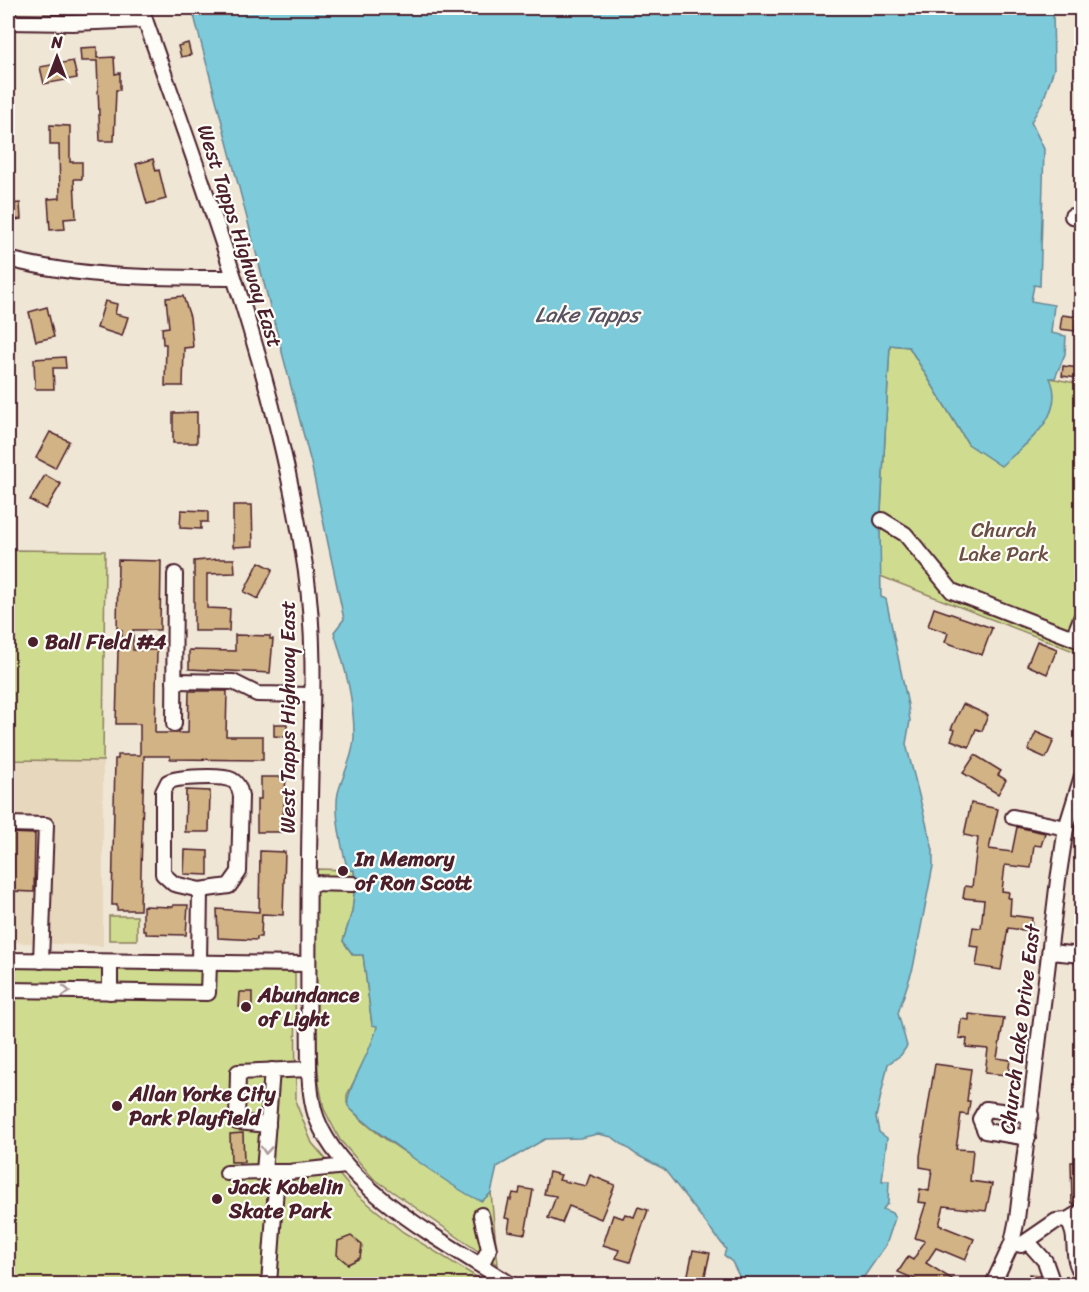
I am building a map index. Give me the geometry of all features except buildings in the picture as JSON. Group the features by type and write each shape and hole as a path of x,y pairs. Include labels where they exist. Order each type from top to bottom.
{"street":[{"path":"8,22 72,23 143,14"},
{"name":"West Tapps Highway East","path":"143,14 233,278 263,374 299,532 310,610 312,695 308,964 309,1069 316,1118 332,1148 346,1166 390,1205 510,1284"},
{"path":"8,259 52,269 123,277 233,278"},
{"path":"882,520 888,521 905,534 952,591 1077,640 1082,616"},
{"path":"174,724 175,574"},
{"path":"174,681 233,682 257,694 312,695"},
{"name":"Church Lake Drive East","path":"993,1284 1012,1243 1031,1115 1066,828 1077,802 1082,776"},
{"path":"177,778 229,779 238,785 241,796 239,872 229,886 200,890 174,884 164,874 164,792 168,782 177,778"},
{"path":"1013,817 1066,828"},
{"path":"8,824 46,825 41,961"},
{"path":"309,884 353,884"},
{"path":"8,990 208,993 200,890"},
{"path":"1050,952 1082,955"},
{"path":"8,960 308,964"},
{"path":"110,962 110,992"},
{"path":"268,1125 237,1122 238,1072 309,1069"},
{"path":"269,1284 271,1172 268,1125 272,1070"},
{"path":"1028,1138 984,1131 980,1119 986,1109 1031,1115"},
{"path":"227,1173 346,1166"},
{"path":"1012,1243 1021,1245 1028,1242 1056,1221 1067,1220 1082,1211"},
{"path":"481,1215 489,1249 481,1265"},
{"path":"1067,1220 1073,1228 1076,1266 1082,1274"},
{"path":"1028,1242 1045,1261 1052,1281"}],"shaded area":[{"path":"8,760 103,761 103,946 8,942"}],"green space":[{"name":"Church Lake Park","path":"890,345 909,347 968,444 1050,378 1081,384 1081,654 880,576 880,529"},
{"path":"8,550 105,551 103,761 8,760"},
{"path":"315,869 354,870 352,912 343,941 353,955 363,955 372,1025 378,1025 372,1047 347,1095 347,1103 356,1115 371,1128 430,1169 482,1200 491,1193 498,1265 373,1178 340,1140 324,1109 319,1084 317,1053"},
{"path":"109,916 137,916 137,940 109,940"},
{"path":"8,967 295,972 296,1103 312,1143 355,1193 403,1232 488,1284 8,1284"}],"water":[{"name":"Lake Tapps","path":"192,8 1053,8 1054,69 1043,101 1031,122 1044,149 1040,286 1034,285 1031,301 1054,305 1051,333 1066,336 1065,354 1055,378 1050,378 1054,392 1049,417 1032,439 1001,466 968,444 909,347 890,345 880,529 881,597 886,599 908,705 910,721 906,744 933,850 933,866 913,968 898,1013 907,1046 901,1055 888,1064 876,1117 879,1132 887,1138 882,1181 889,1181 888,1203 883,1209 892,1213 895,1218 886,1245 859,1284 743,1284 732,1262 724,1255 726,1249 664,1169 637,1155 612,1137 598,1134 580,1138 545,1139 497,1167 491,1193 482,1201 455,1187 413,1158 348,1106 350,1091 377,1026 372,1025 363,955 353,955 343,941 352,912 355,885 354,870 348,870 343,853 337,810 338,793 354,742 348,683 334,632 344,619 311,463"}],"place":[{"name":"Ball Field #4","path":"33,642"},
{"name":"In Memory of Ron Scott","path":"343,871"},
{"name":"Abundance of Light","path":"246,1007"},
{"name":"Allan Yorke City Park Playfield","path":"117,1106"},
{"name":"Jack Kobelin Skate Park","path":"217,1199"}]}
